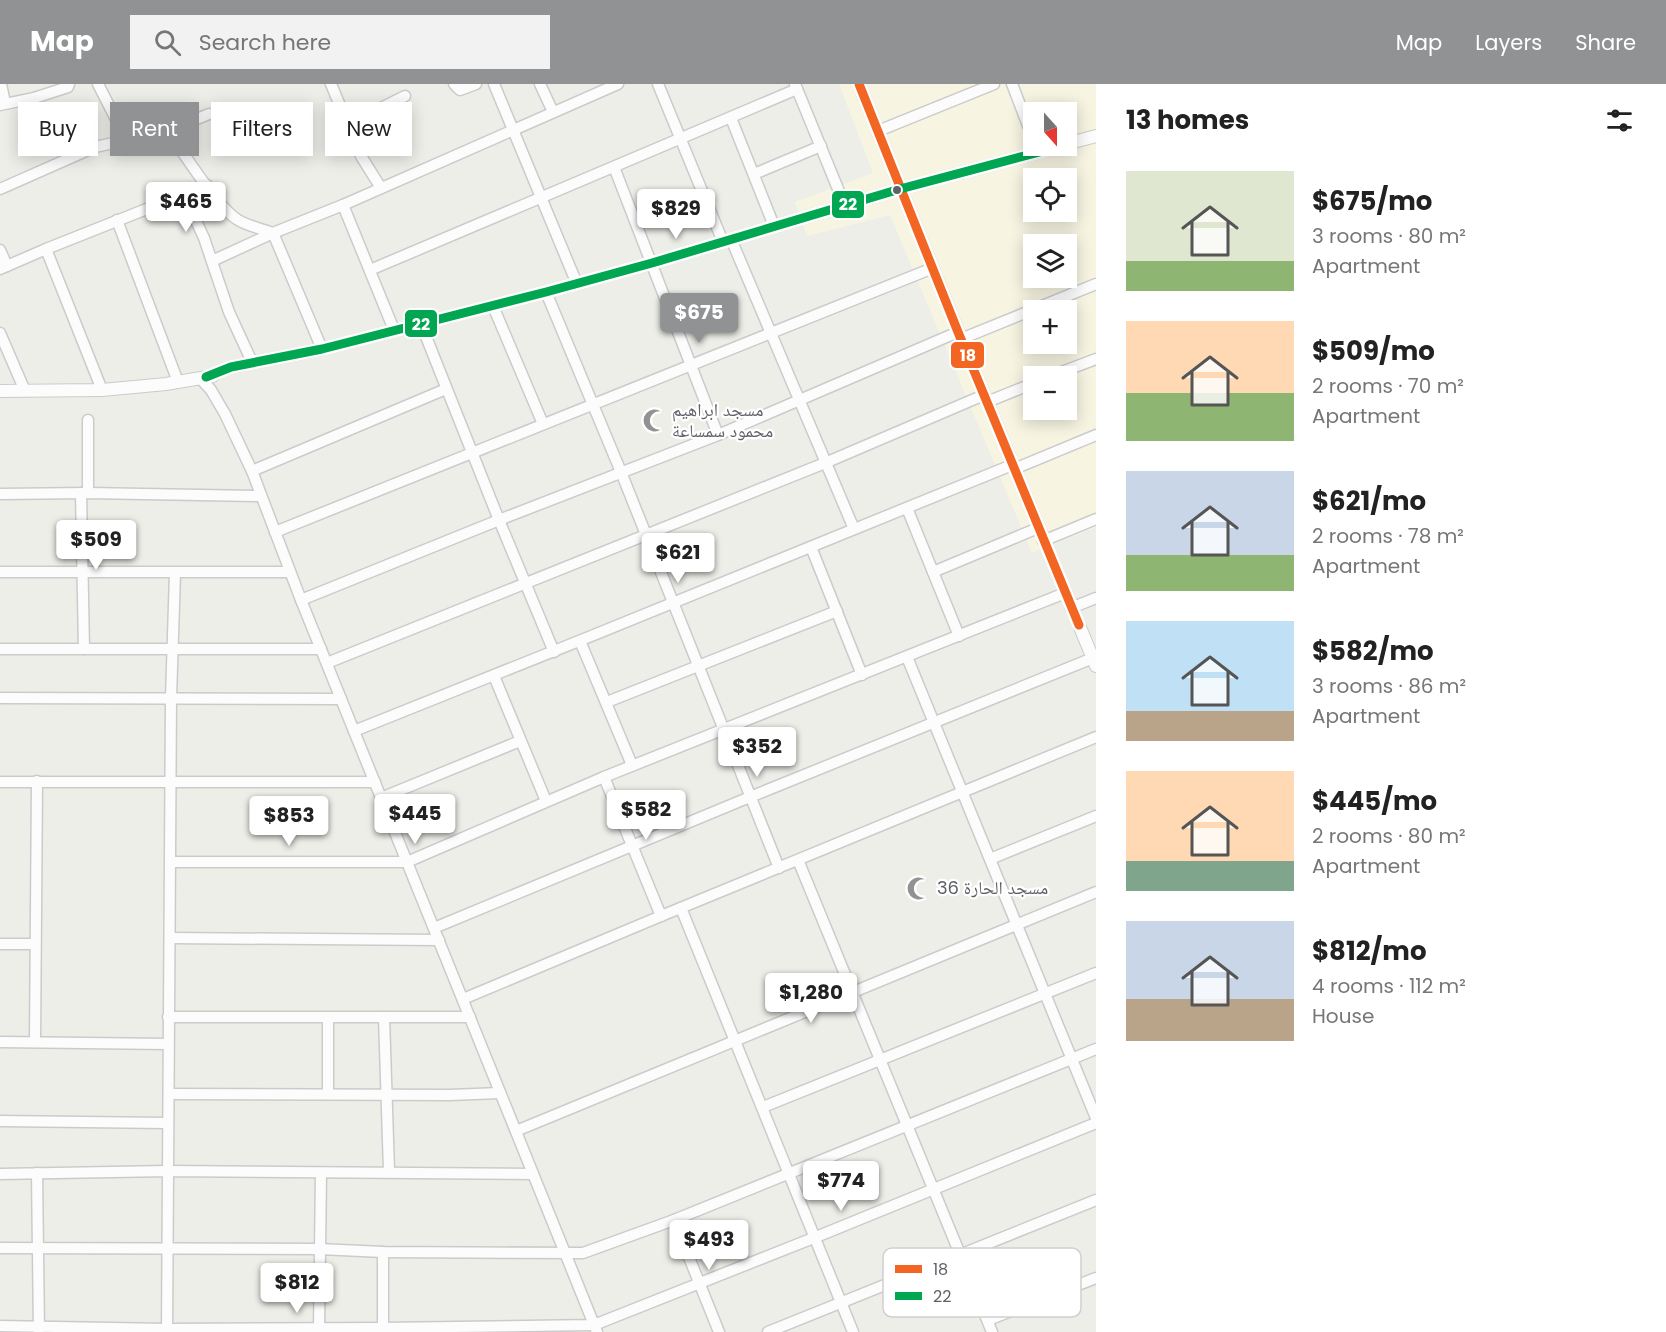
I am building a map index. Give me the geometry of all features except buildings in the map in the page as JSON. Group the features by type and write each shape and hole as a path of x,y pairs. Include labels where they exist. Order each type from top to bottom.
{"street":[{"path":"1,84 2,104 34,98 68,87 69,84"},
{"path":"98,84 110,108"},
{"path":"331,84 339,102"},
{"path":"454,84 460,90 476,84"},
{"path":"494,84 577,284"},
{"path":"540,84 553,112"},
{"path":"658,84 727,241 771,333 854,529"},
{"path":"434,928 933,723 1094,662 985,399 859,84"},
{"path":"878,131 993,84"},
{"path":"1012,84 1023,112"},
{"path":"212,261 611,85"},
{"path":"370,270 730,118 796,87 845,206"},
{"path":"393,102 405,96"},
{"path":"199,118 209,114"},
{"path":"730,118 774,226"},
{"path":"1077,142 1096,138"},
{"path":"0,189 95,147 110,143"},
{"path":"754,174 821,146"},
{"path":"203,377 222,369 322,349 577,284 845,206 1023,150"},
{"path":"186,156 226,209 238,220 273,233 322,349"},
{"path":"361,156 381,188"},
{"path":"614,167 718,435"},
{"path":"0,250 4,268 207,185"},
{"path":"184,195 204,238 229,312 252,362"},
{"path":"343,205 394,330"},
{"path":"117,220 178,382"},
{"path":"46,249 102,390"},
{"path":"275,532 933,268"},
{"path":"301,600 498,520 718,435 959,335 1096,284"},
{"path":"546,292 621,472 779,868"},
{"path":"493,306 543,424"},
{"path":"421,324 498,520 554,651"},
{"path":"0,333 25,391"},
{"path":"0,391 102,390 178,382 255,369 282,362 294,355"},
{"path":"1077,366 1096,359"},
{"path":"203,377 225,414 252,471 301,600 596,1329"},
{"path":"327,663 985,399 1023,387"},
{"path":"252,471 446,389"},
{"path":"84,649 82,571 88,420"},
{"path":"354,731 854,529 1096,435"},
{"path":"0,494 261,496"},
{"path":"907,508 959,636"},
{"path":"1043,541 1096,519"},
{"path":"933,572 1038,528"},
{"path":"811,547 862,675"},
{"path":"0,572 290,572"},
{"path":"167,1330 171,698 175,573"},
{"path":"171,862 407,862 632,765 1065,593"},
{"path":"1071,608 1096,598"},
{"path":"607,702 837,611"},
{"path":"580,641 632,765"},
{"path":"0,649 321,649"},
{"path":"0,1326 39,1329 167,1330 596,1329 699,1284 933,1190 1096,1121 1046,993 907,657"},
{"path":"494,676 546,801"},
{"path":"0,698 341,699"},
{"path":"463,999 1096,737"},
{"path":"381,798 520,741"},
{"path":"604,777 661,916"},
{"path":"35,1041 36,781"},
{"path":"0,782 375,782"},
{"path":"990,859 1096,816"},
{"path":"798,861 957,1248"},
{"path":"516,1131 1096,892"},
{"path":"681,908 854,1332"},
{"path":"170,938 439,940"},
{"path":"0,944 34,945"},
{"path":"763,1107 1096,973"},
{"path":"168,1017 470,1017"},
{"path":"384,1017 389,1171"},
{"path":"328,1018 328,1094"},
{"path":"0,1041 168,1044"},
{"path":"0,1248 319,1249 566,1254 594,1250 674,1220 1096,1049"},
{"path":"169,1094 450,1095 500,1093"},
{"path":"0,1121 167,1123"},
{"path":"0,1174 389,1171 533,1174"},
{"path":"37,1173 39,1329"},
{"path":"319,1328 321,1173"},
{"path":"977,1248 1096,1200"},
{"path":"674,1220 719,1332"},
{"path":"383,1252 383,1330"},
{"path":"1081,1284 1096,1278"},
{"path":"768,1332 883,1287"},
{"path":"987,1317 992,1332"},
{"path":"988,1320 996,1317"}],"shaded area":[{"path":"839,84 1096,84 1096,527 1032,553 890,215 807,236 795,202 873,173"}],"transit line":[{"name":"18","path":"859,84 1079,625"},
{"name":"22","path":"206,377 231,367 322,349 546,292 900,189 1024,156"}],"place":[{"name":"مسجد ابراهيم محمود سمساعة","path":"654,420"},
{"name":"مسجد الحارة 36","path":"919,888"}]}
